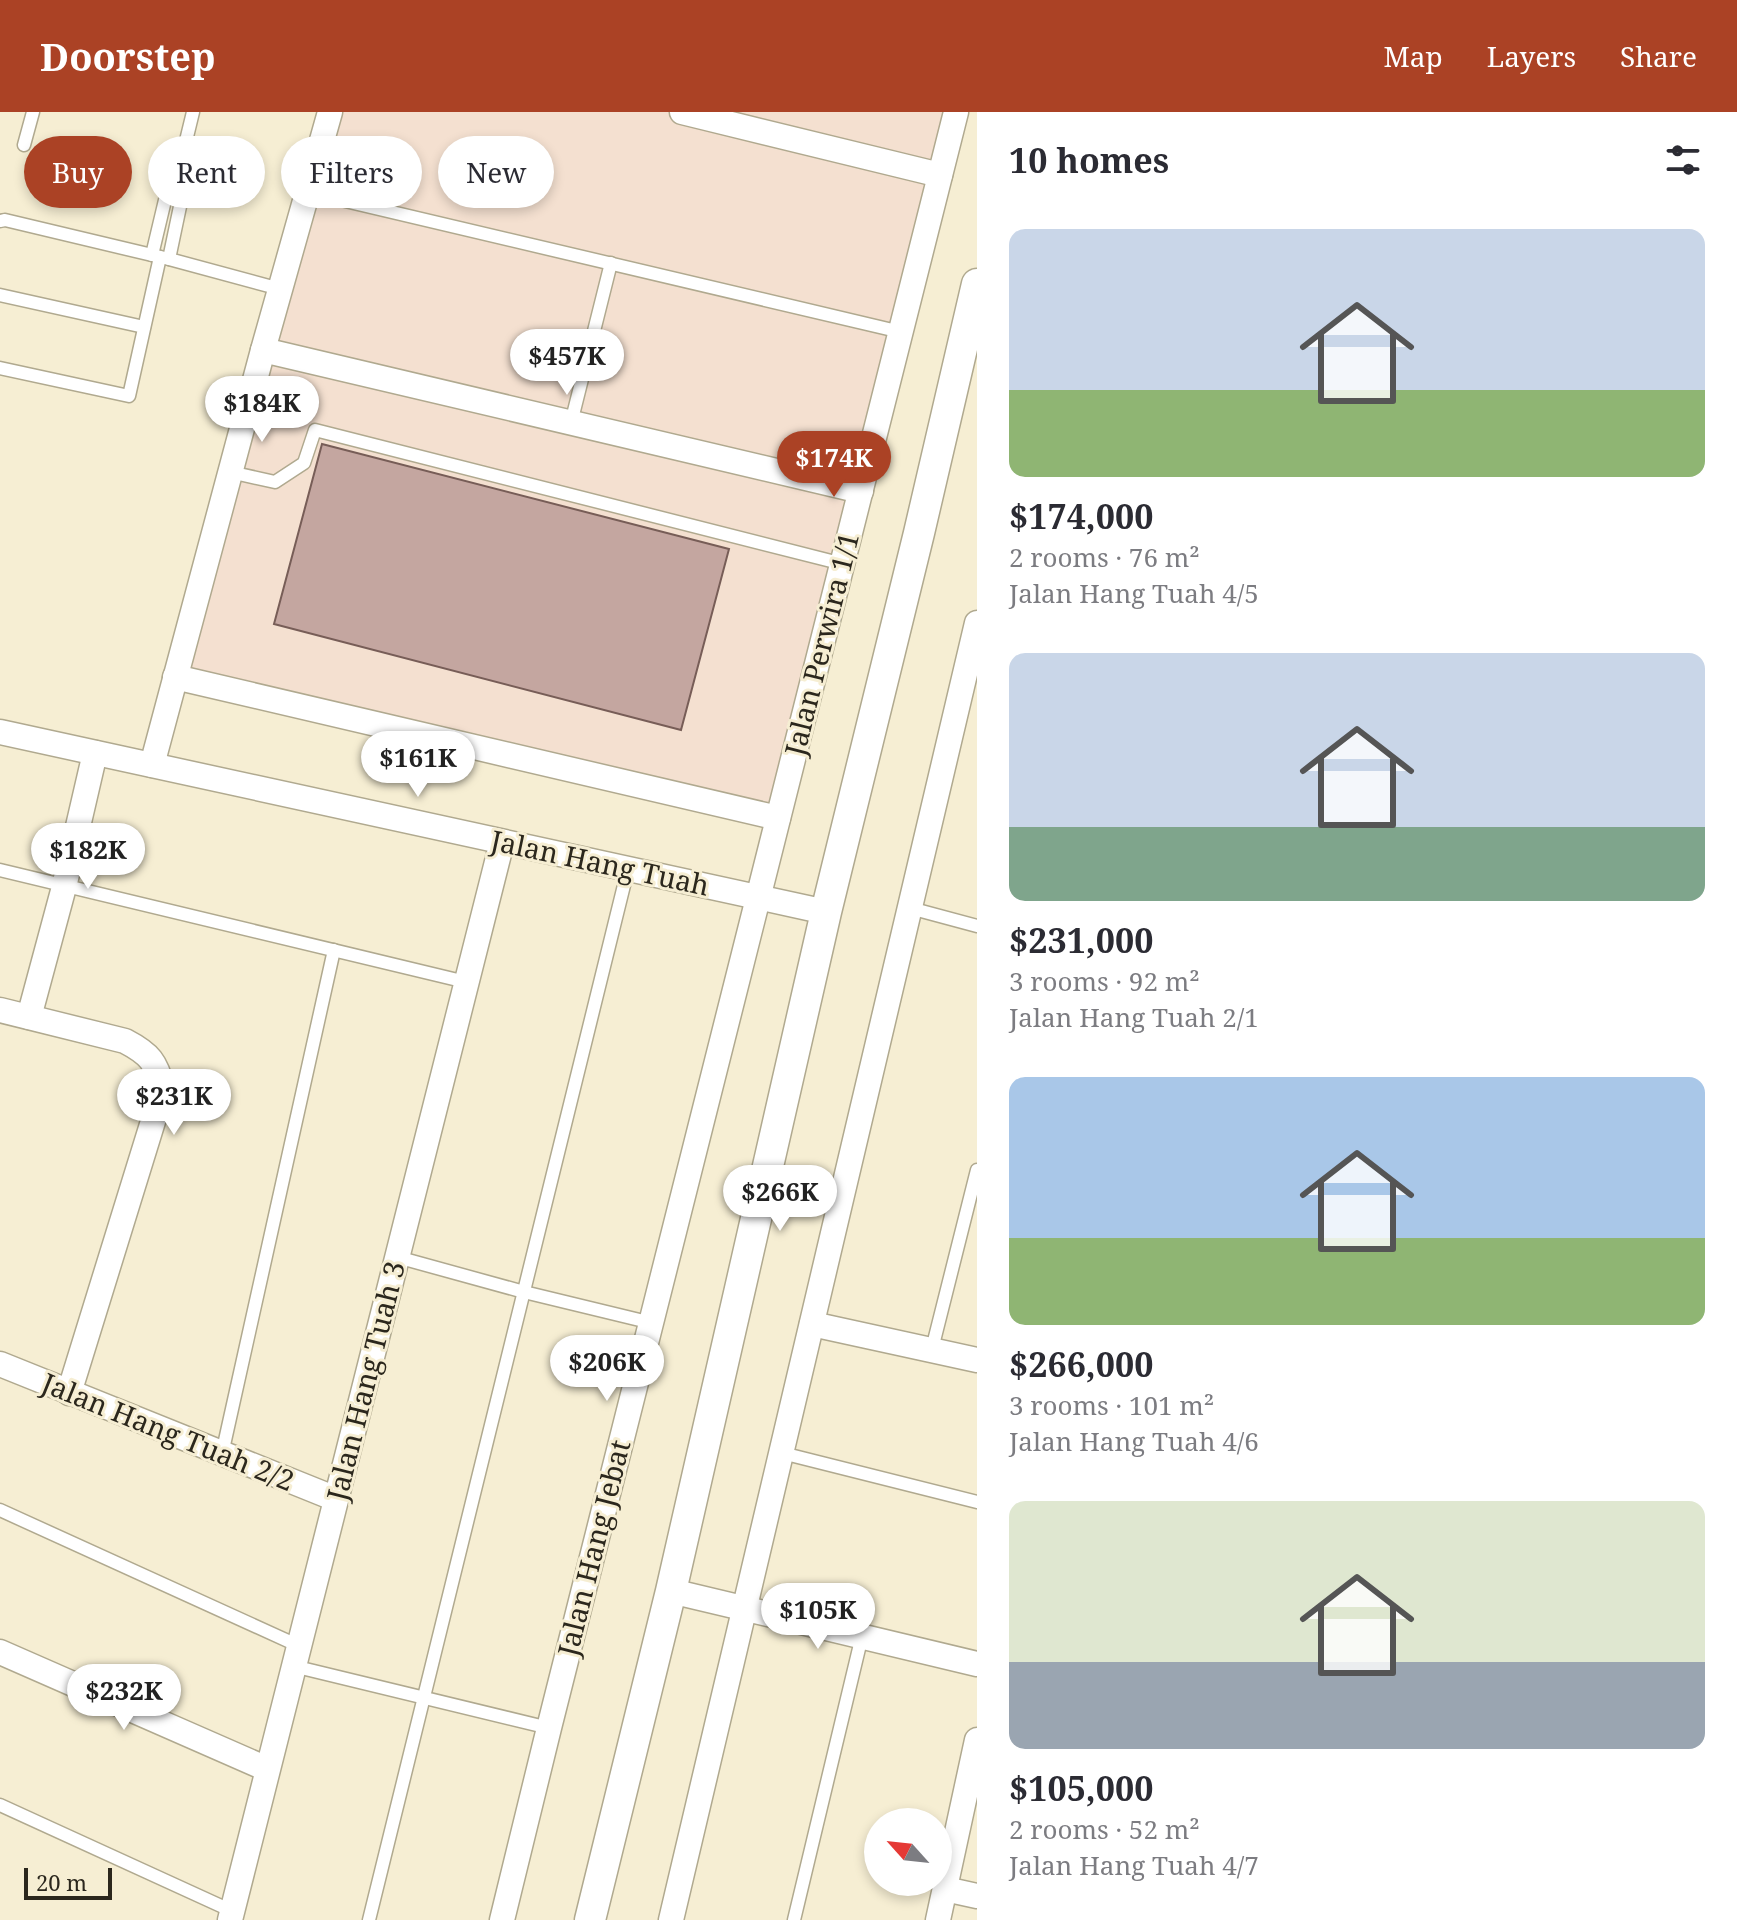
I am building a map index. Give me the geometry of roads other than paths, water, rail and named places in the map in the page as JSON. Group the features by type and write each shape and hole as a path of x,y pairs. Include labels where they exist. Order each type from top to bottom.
{"street":[{"path":"323,136 330,112"},
{"path":"682,112 940,175"},
{"name":"Jalan Perwira 1/1","path":"758,897 956,112"},
{"path":"152,765 303,208"},
{"path":"590,1920 671,1591 826,912 977,284"},
{"path":"263,350 861,491"},
{"path":"671,1920 977,623"},
{"path":"175,677 778,818"},
{"name":"Jalan Hang Tuah","path":"0,732 826,912"},
{"path":"29,1017 64,887 95,753"},
{"name":"Jalan Hang Tuah 3","path":"231,1916 502,842"},
{"name":"Jalan Hang Jebat","path":"502,1920 758,897"},
{"path":"0,1010 125,1041 143,1050 158,1068 163,1089 69,1393"},
{"path":"812,1324 977,1360"},
{"name":"Jalan Hang Tuah 2/2","path":"0,1364 336,1499"},
{"path":"671,1591 977,1664"},
{"path":"0,1652 267,1769"},
{"path":"952,1856 977,1740"},
{"path":"952,1891 977,1896"},
{"path":"938,1920 943,1896"}],"lane":[{"path":"26,136 33,112"},
{"path":"0,368 129,396 160,257 182,197 176,182 193,112"},
{"path":"376,208 901,332"},
{"path":"0,221 160,257 280,289"},
{"path":"571,423 611,263"},
{"path":"0,295 144,327"},
{"path":"230,472 275,482 304,463 315,430 843,564"},
{"path":"369,1920 628,869"},
{"path":"0,870 466,982"},
{"path":"910,908 977,926"},
{"path":"222,1454 334,950"},
{"path":"932,1349 977,1170"},
{"path":"397,1257 652,1323"},
{"path":"782,1453 977,1502"},
{"path":"0,1510 296,1656 423,1697 549,1728"},
{"path":"794,1920 862,1636"},
{"path":"0,1805 231,1916"}]}
